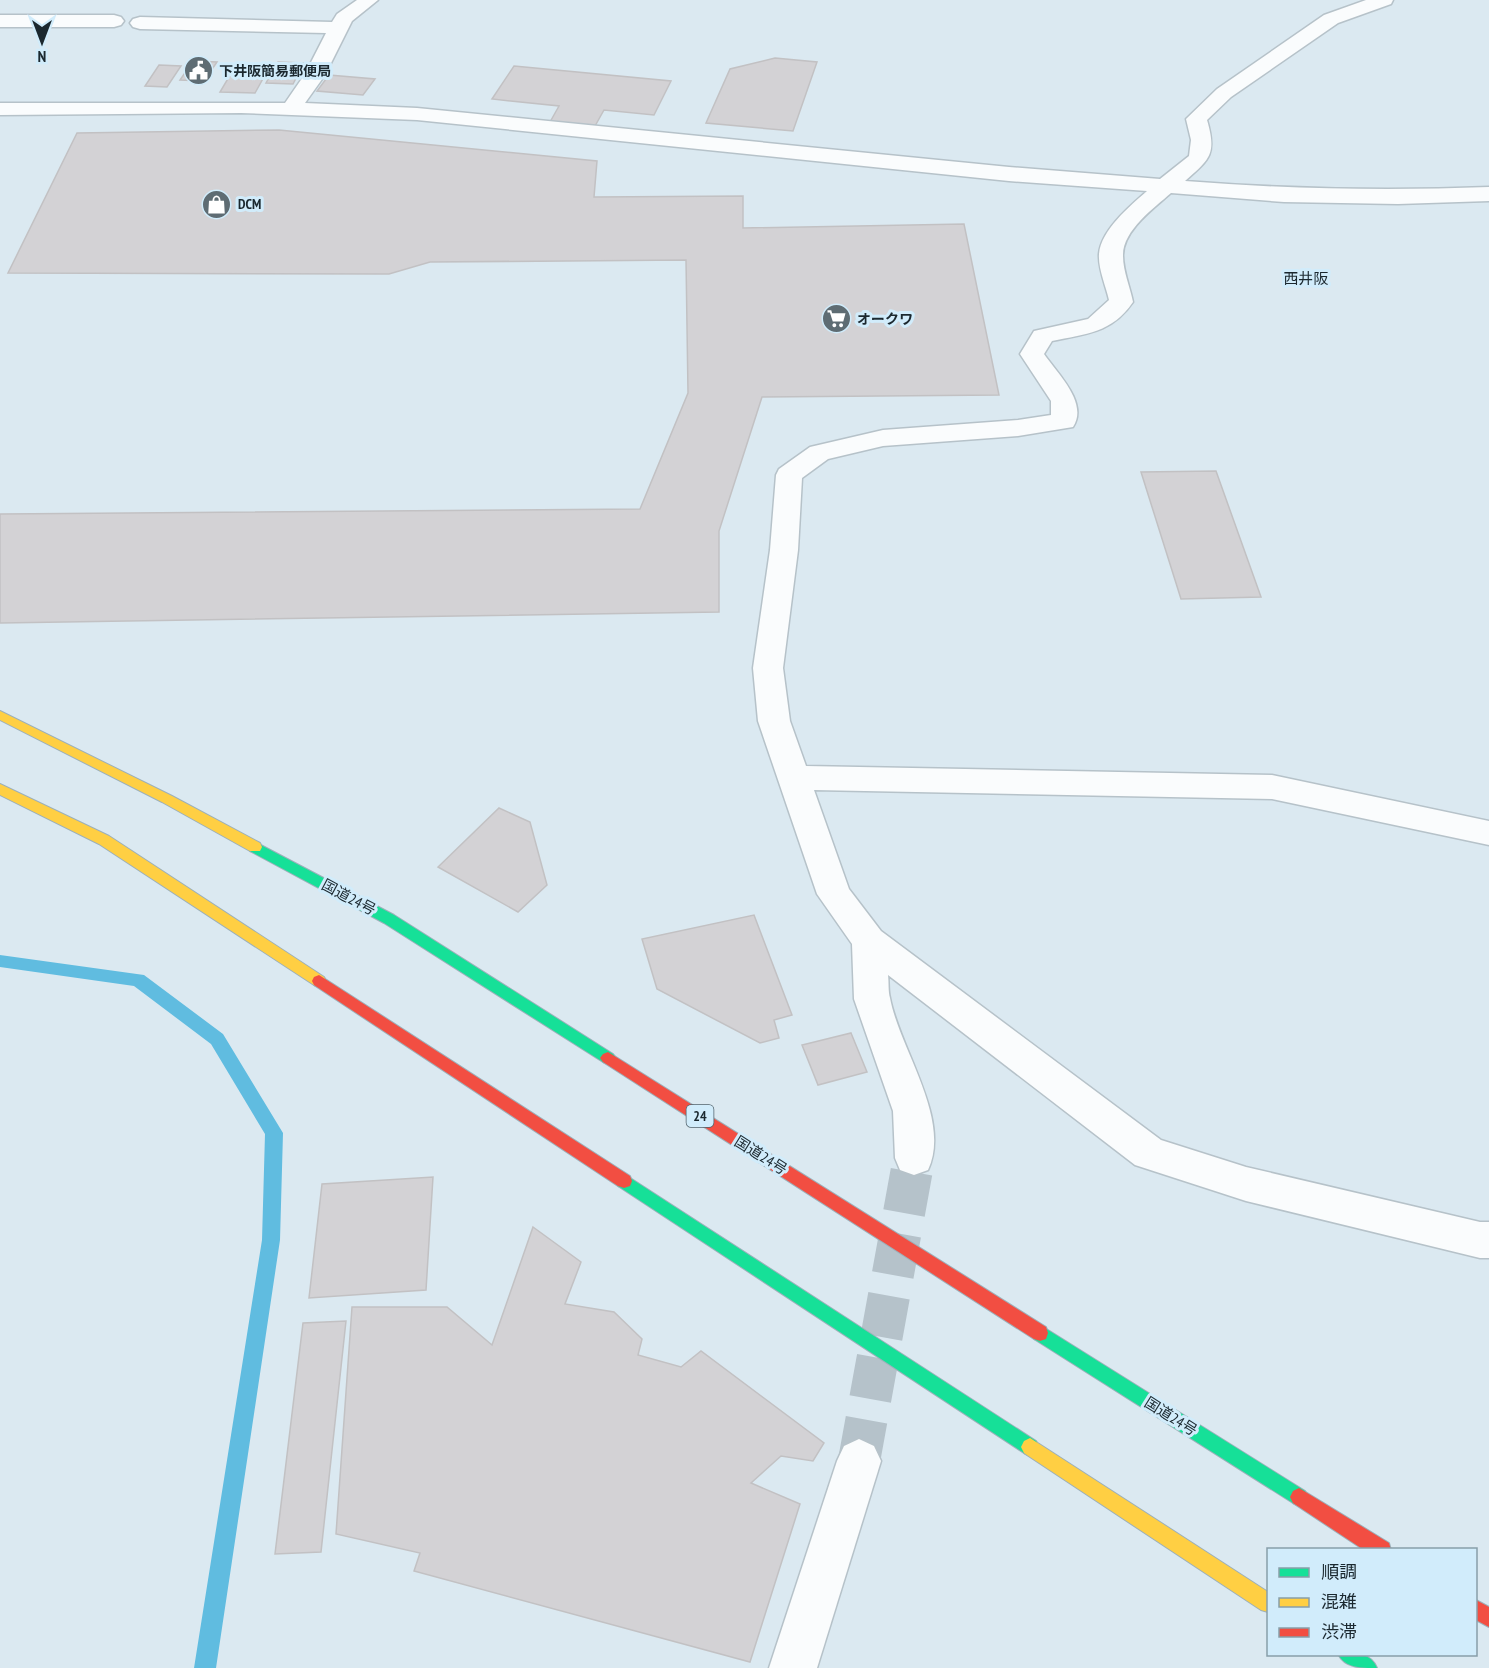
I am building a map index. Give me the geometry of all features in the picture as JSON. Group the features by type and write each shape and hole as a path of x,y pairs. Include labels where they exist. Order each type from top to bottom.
{"highway":[{"name":"国道24号","path":"0,715 167,798 389,919 1379,1548"},
{"path":"0,789 104,840 1267,1602"},
{"path":"1350,1656 1367,1668"}],"street":[{"path":"291,108 315,75 338,28 351,11 369,0"},
{"path":"1384,0 1331,19 1224,93 1196,119 1202,140 1199,158 1141,208 1121,232 1111,251 1122,302 1096,324 1043,336 1032,354 1064,401 1064,421 1018,428 883,438 819,453 789,475 784,550 768,668 774,721 834,894 869,941 1149,1153 1246,1184 1480,1240 1489,1240"},
{"path":"0,21 114,21"},
{"path":"140,23 338,28"},
{"path":"0,109 291,108 417,114 1009,174 1284,195 1398,197 1489,194"},
{"path":"793,778 1272,788 1489,833"},
{"path":"869,941 872,999 912,1111 914,1158"},
{"path":"793,1668 859,1461"}],"building":[{"path":"775,58 817,62 793,131 706,123 730,69"},
{"path":"193,61 217,62 204,81 180,80"},
{"path":"278,62 304,63 293,84 266,83"},
{"path":"159,65 181,66 167,87 145,86"},
{"path":"236,65 270,66 255,93 220,92"},
{"path":"514,66 671,81 654,115 604,110 595,126 550,122 559,106 492,99"},
{"path":"329,75 375,79 363,95 317,91"},
{"path":"279,130 597,161 594,197 743,196 743,228 964,224 999,395 762,397 719,531 719,612 0,623 0,514 640,509 688,393 686,260 430,262 389,274 8,273 77,133"},
{"path":"1216,471 1261,597 1181,599 1141,472"},
{"path":"499,808 530,822 547,885 518,912 438,867"},
{"path":"754,915 792,1015 774,1020 779,1038 760,1043 657,989 642,939"},
{"path":"851,1033 867,1072 818,1085 802,1045"},
{"path":"433,1177 426,1290 309,1298 322,1184"},
{"path":"533,1227 581,1262 565,1304 614,1312 642,1339 638,1355 681,1367 701,1351 824,1443 813,1461 781,1456 751,1483 800,1504 750,1662 414,1571 420,1553 336,1534 352,1307 447,1307 492,1345"},
{"path":"346,1321 321,1552 275,1554 303,1323"}],"waterway":[{"path":"0,961 138,980 217,1039 274,1133 271,1240 205,1668"}],"tunnel":[{"path":"859,1461 914,1158"}],"traffic: fast":[{"path":"255,847 389,919 608,1058"},
{"path":"624,1181 1030,1447"},
{"path":"1040,1333 1299,1497"},
{"path":"1350,1656 1367,1668"}],"traffic: slow":[{"path":"0,715 167,799 255,847"},
{"path":"0,789 104,840 319,981"},
{"path":"1030,1447 1267,1602"}],"traffic: jam":[{"path":"319,981 624,1181"},
{"path":"608,1058 1040,1333"},
{"path":"1299,1497 1379,1548"},
{"path":"1477,1610 1489,1618"}],"place":[{"name":"下井阪簡易郵便局","path":"198,71"},
{"name":"DCM","path":"217,204"},
{"name":"オークワ","path":"836,319"}],"district":[{"name":"西井阪","path":"1306,278"}]}
